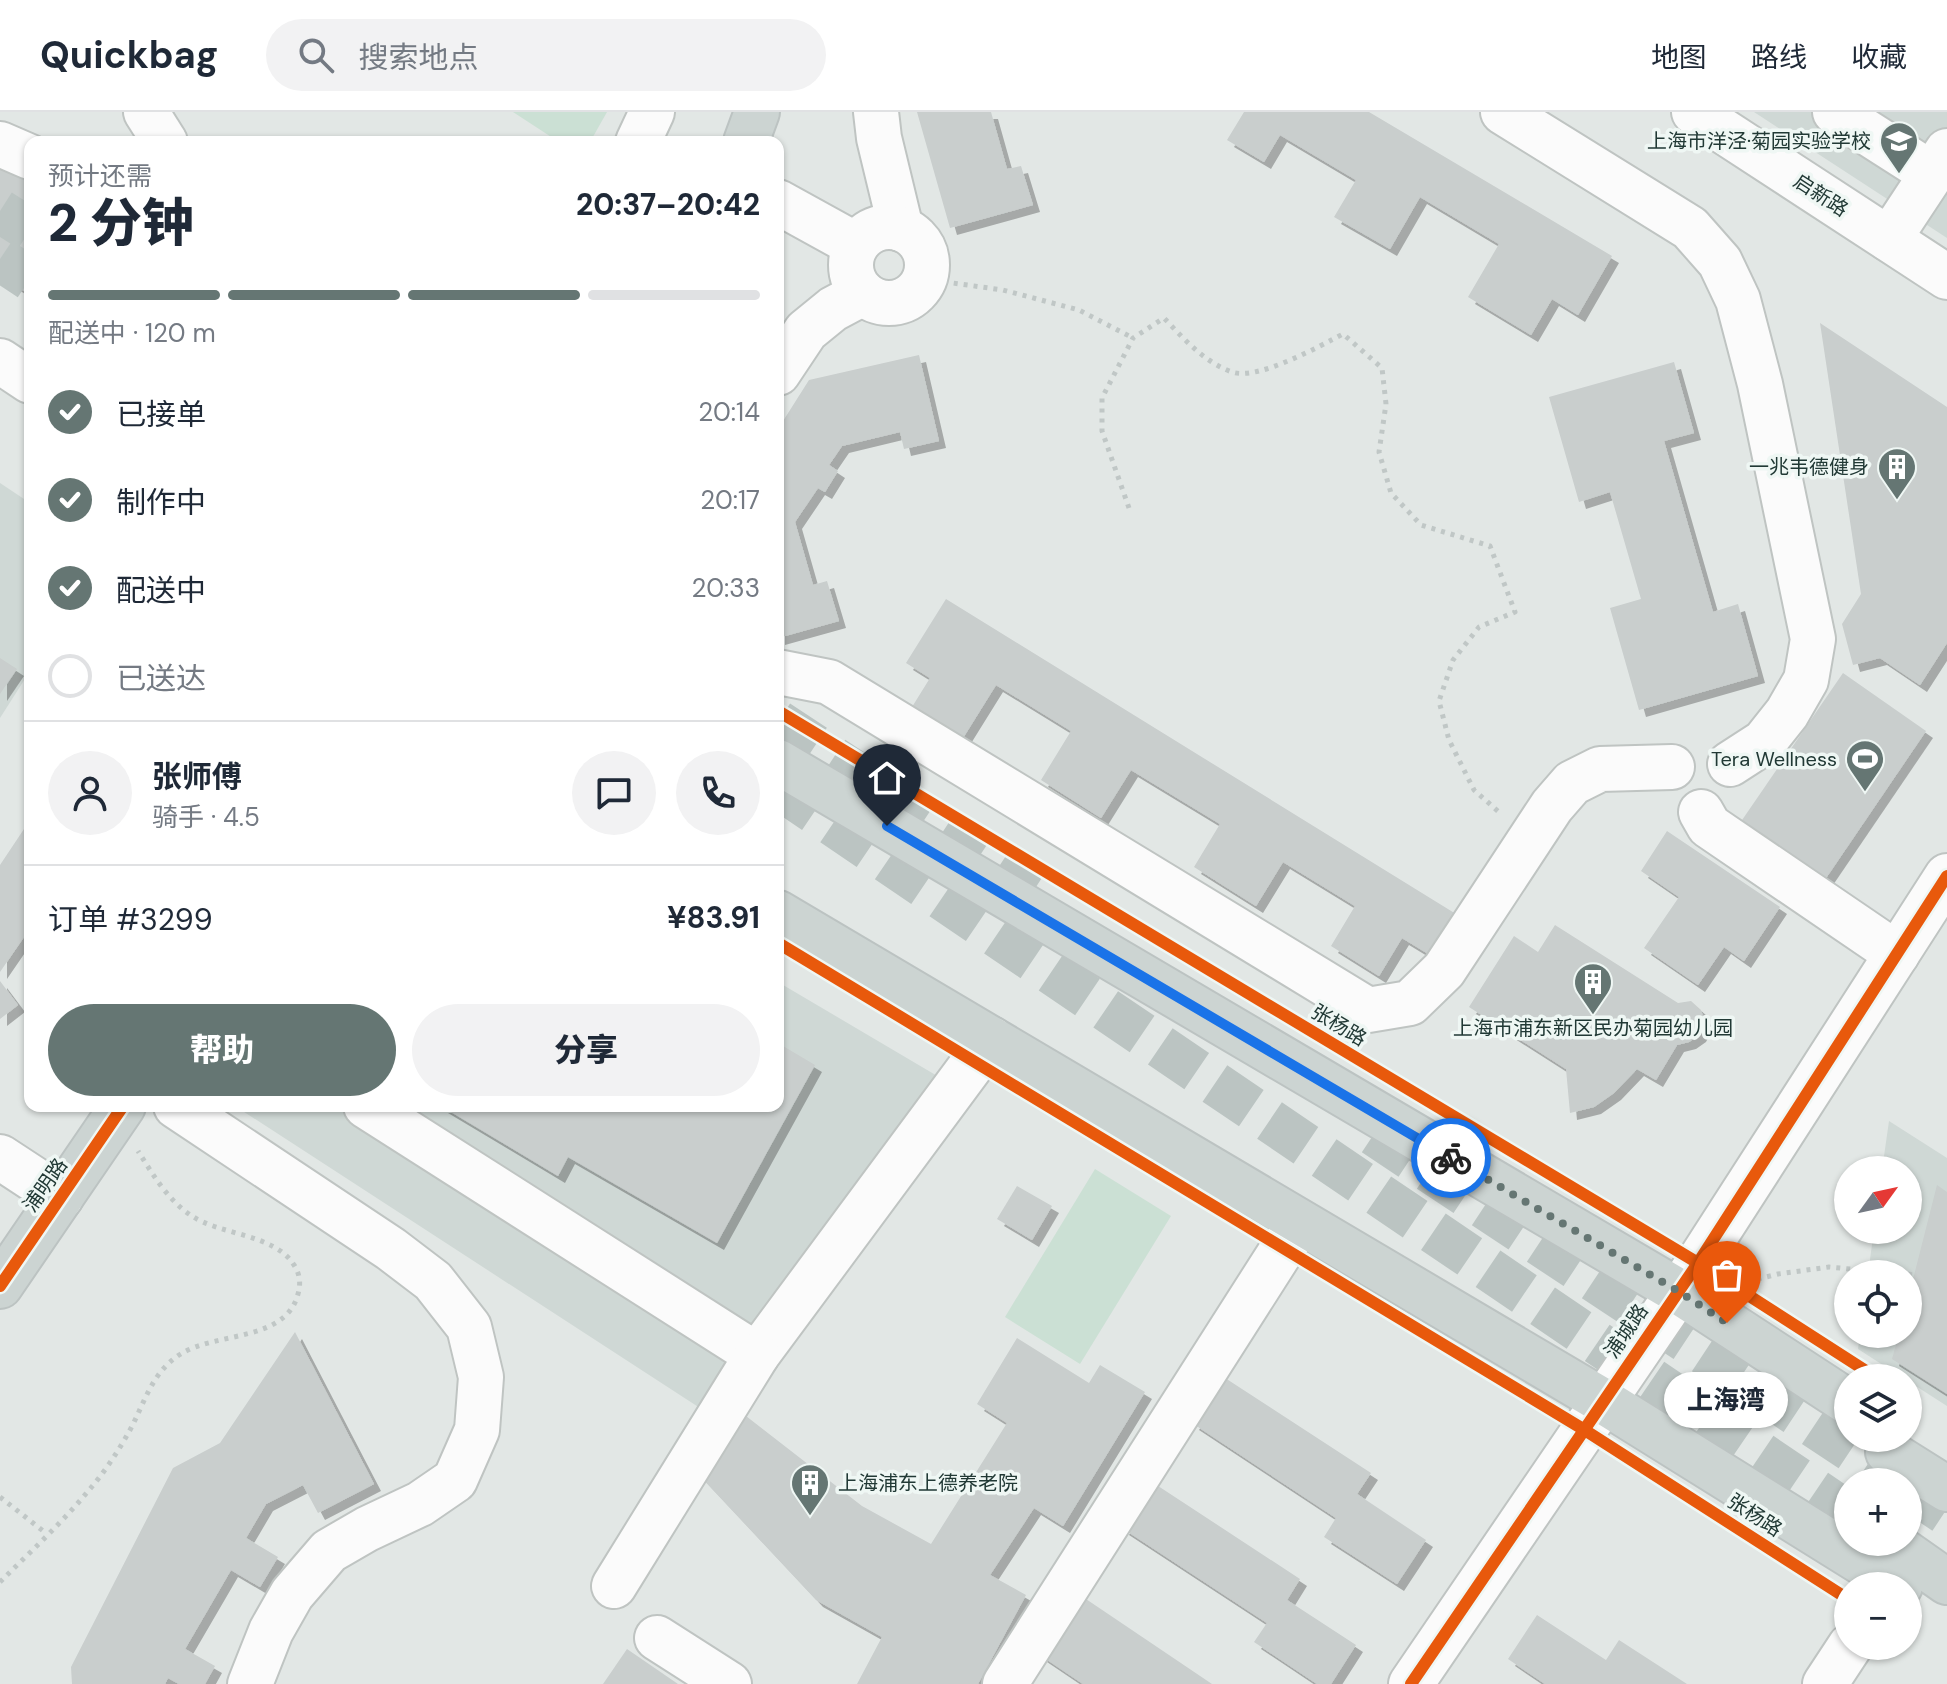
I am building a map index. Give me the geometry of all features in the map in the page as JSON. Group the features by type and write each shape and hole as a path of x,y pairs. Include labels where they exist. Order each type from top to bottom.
{"main road":[{"path":"748,136 757,112"},
{"path":"784,765 1703,1280 1834,1390"},
{"name":"张杨路","path":"784,917 1888,1572"},
{"name":"浦明路","path":"0,1286 118,1112"},
{"path":"1904,1452 1947,1489"},
{"path":"1913,1452 1947,1466"},
{"path":"1922,1580 1947,1582"},
{"name":"张杨路","path":"1922,1596 1947,1615"}],"street":[{"path":"146,112 161,136"},
{"path":"641,136 652,112"},
{"path":"876,112 879,138 901,229"},
{"path":"1503,112 1690,228 1720,262 1738,300 1760,384 1813,639 1806,680 1787,713 1764,742 1730,764"},
{"name":"启新路","path":"1694,112 1947,277"},
{"path":"1835,112 1939,162 1889,239"},
{"path":"0,144 24,154"},
{"path":"784,205 856,245"},
{"path":"889,226 901,229 921,244 926,255 924,279 918,290 898,302 873,300 855,283 851,270 856,245 876,229 889,226"},
{"path":"784,364 806,331 833,309 863,293"},
{"path":"0,361 24,377"},
{"path":"784,673 829,682 1368,1010 1410,1003 1444,970 1552,806 1572,783 1600,769 1672,767"},
{"path":"1704,748 1714,750 1730,764 1733,775 1729,796 1712,810 1690,810 1674,796 1669,777 1672,767 1685,752 1704,748"},
{"path":"1701,812 1709,826 1897,954"},
{"name":"浦城路","path":"1411,1684 1603,1401 1703,1280 1897,954 1947,876"},
{"path":"614,1586 757,1355 991,1039"},
{"path":"185,1112 391,1249 433,1281 469,1327 481,1377 477,1430 455,1480 420,1504 329,1551 292,1594 271,1631 250,1684"},
{"path":"375,1112 757,1355"},
{"path":"0,1157 61,1197"},
{"path":"1005,1684 1299,1223"},
{"path":"657,1638 729,1684"},
{"path":"1825,1684 1841,1660"}],"path":[{"path":"924,279 1003,290 1079,310 1133,338"},
{"path":"1129,508 1102,431 1102,398 1133,338 1164,318 1194,351 1235,373 1273,367 1343,334 1382,368 1386,404 1379,452 1391,493 1421,525 1490,546 1515,612 1479,627 1453,660 1439,701 1449,740 1474,790 1531,838"},
{"path":"0,1582 90,1490 130,1430 150,1384 180,1354 220,1339 269,1327 284,1317 296,1303 301,1284 294,1265 279,1249 191,1216 160,1184 120,1112"},
{"path":"1703,1280 1834,1267"},
{"path":"1703,1280 1745,1294"},
{"path":"0,1497 47,1534"}],"shaded area":[{"name":"上海市洋泾·菊园实验学校","path":"1754,112 1947,112 1947,238"},
{"path":"0,483 24,499 24,680 0,718"},
{"path":"784,986 939,1077 703,1410 244,1112 784,1112"},
{"path":"1889,1121 1947,1158 1947,1406 1922,1390 1922,1364 1881,1364 1858,1349 1922,1348 1922,1260 1870,1260 1872,1244 1922,1244 1922,1156 1884,1156"}],"green space":[{"path":"513,112 607,112 593,136 550,136"},
{"path":"1095,1169 1171,1216 1080,1364 1005,1317"}],"building":[{"path":"917,112 991,112 1007,169 1021,166 1033,205 950,228"},
{"path":"1244,112 1369,112 1612,256 1578,315 1552,299 1531,335 1468,297 1499,244 1420,197 1390,249 1334,217 1356,180 1280,135 1264,162 1227,140"},
{"path":"0,168 24,179 24,291 0,275"},
{"name":"一兆韦德健身","path":"1820,323 1947,407 1947,643 1920,685 1880,658 1853,665 1842,624 1861,594"},
{"path":"919,355 939,441 904,449 900,432 842,446 829,465 838,471 825,492 818,488 795,522 813,585 827,581 839,621 784,636 784,420 809,380"},
{"path":"1674,362 1694,433 1664,441 1713,612 1738,604 1758,676 1639,710 1610,608 1641,599 1610,492 1579,502 1549,397"},
{"path":"946,599 1456,914 1430,955 1402,938 1379,976 1331,946 1355,906 1283,862 1256,906 1194,867 1220,824 1131,770 1101,818 1041,780 1071,731 996,685 963,738 912,707 930,678 906,663"},
{"path":"0,658 17,669 0,694"},
{"path":"1843,673 1926,731 1824,881 1740,823"},
{"path":"24,829 24,937 0,972 0,865"},
{"path":"1667,831 1780,907 1744,961 1724,947 1698,985 1644,948 1679,897 1641,871"},
{"name":"上海市浦东新区民办菊园幼儿园","path":"1555,925 1678,1003 1691,1001 1701,1010 1705,1023 1699,1035 1677,1045 1656,1080 1637,1069 1614,1093 1594,1107 1570,1113 1566,1069 1469,1007 1514,936 1538,952"},
{"path":"0,981 18,1005 0,1019"},
{"path":"784,1047 815,1065 717,1243 568,1157 558,1176 451,1112 784,1112"},
{"path":"1937,1185 1947,1192 1947,1394 1922,1378 1922,1364 1900,1364 1892,1359 1895,1348 1922,1348 1922,1260 1918,1260"},
{"path":"1017,1186 1052,1206 1032,1240 997,1219"},
{"path":"295,1332 374,1484 318,1513 303,1485 266,1504 246,1538 278,1557 260,1587 231,1570 185,1649 215,1666 205,1684 179,1684 168,1678 165,1684 72,1684 71,1667 173,1468 220,1443"},
{"name":"上海浦东上德养老院","path":"1017,1338 1089,1383 1100,1365 1145,1392 1063,1526 1034,1508 990,1575 1026,1595 978,1684 857,1684 882,1637 816,1600 697,1473 737,1409 862,1506 931,1544 1007,1423 977,1404"},
{"path":"1222,1376 1371,1473 1357,1494 1426,1540 1397,1584 1324,1537 1336,1518 1192,1423"},
{"path":"1152,1482 1300,1579 1287,1600 1356,1645 1331,1684 1317,1684 1254,1642 1267,1623 1122,1528"},
{"path":"1080,1595 1212,1684 1083,1684 1040,1655"},
{"path":"1537,1615 1606,1660 1619,1640 1687,1684 1545,1684 1508,1659"},
{"path":"627,1649 678,1684 603,1684"}],"tunnel":[{"path":"0,211 24,226"},
{"path":"0,259 24,275"},
{"path":"784,726 1034,890"},
{"path":"784,791 1834,1504"},
{"path":"1374,1134 1878,1468"},
{"path":"1922,1497 1947,1514"}],"cycle path":[{"path":"784,715 1698,1263 1855,1364"},
{"path":"1411,1684 1698,1263 1947,876"},
{"path":"784,947 1583,1429 1834,1590"},
{"path":"0,1286 119,1112"}],"way so far":[{"path":"1451,1158 1727,1323"}],"place":[{"name":"上海市洋泾·菊园实验学校","path":"1899,175"},
{"name":"一兆韦德健身","path":"1897,501"},
{"name":"Tera Wellness","path":"1865,793"},
{"name":"上海市浦东新区民办菊园幼儿园","path":"1593,1016"},
{"name":"上海湾","path":"1727,1323"},
{"name":"上海浦东上德养老院","path":"810,1517"}],"route":[{"path":"887,826 1451,1158"}]}
